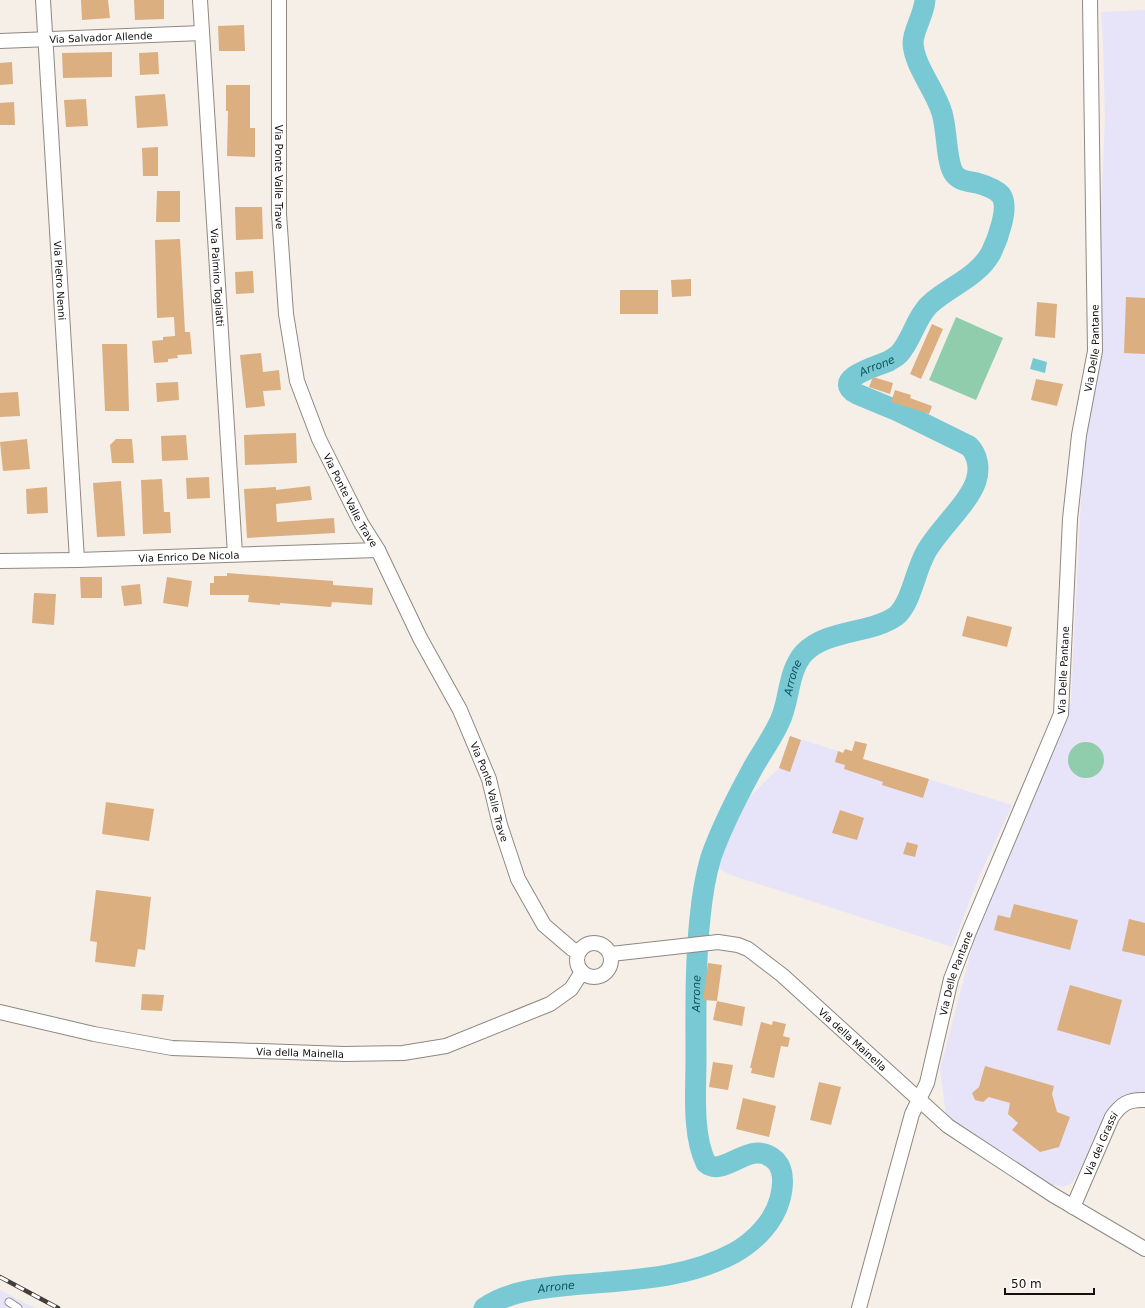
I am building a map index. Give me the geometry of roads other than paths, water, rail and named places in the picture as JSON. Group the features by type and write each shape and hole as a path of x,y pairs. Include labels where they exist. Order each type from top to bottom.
{"street":[{"name":"Via Pietro Nenni","path":"43,0 77,560"},
{"name":"Via Palmiro Togliatti","path":"200,0 235,554"},
{"name":"Via Ponte Valle Trave","path":"279,0 279,214 286,314 297,381 318,439 361,523 378,550 420,638 460,710 490,778 500,825 518,879 544,924 572,949 578,952"},
{"name":"Via Delle Pantane","path":"859,1308 912,1114 918,1098 927,1083 951,979 1061,714 1070,520 1078,435 1095,351 1090,0"},
{"name":"Via Salvador Allende","path":"0,41 202,32"},
{"name":"Via Enrico De Nicola","path":"0,561 77,560 378,550"},
{"name":"Via della Mainella","path":"611,954 713,942 738,945 767,962 948,1126 1073,1207 1145,1249"},
{"path":"598,943 604,945 611,954 610,966 603,975 592,977 582,972 577,962 578,952 586,944 598,943"},
{"name":"Via della Mainella","path":"0,1012 94,1034 172,1048 344,1054 403,1053 446,1046 550,1004 571,989 582,972"},
{"name":"Via dei Grassi","path":"1073,1207 1112,1117 1118,1108 1126,1102 1145,1100"}],"lane":[{"path":"9,1302 18,1308"}],"water":[{"path":"1033,358 1047,362 1045,373 1030,369"}],"waterway":[{"name":"Arrone","path":"484,1308 493,1302 526,1291 560,1286 634,1280 675,1274 715,1262 734,1253 756,1237 773,1216 780,1199 782,1189 781,1169 776,1161 767,1155 757,1153 721,1166 713,1166 706,1163 702,1152 697,1126 695,1098 698,936 702,902 707,872 715,845 742,788 783,715 794,669 798,661 804,653 814,645 837,635 886,622 901,611 926,552 967,498 976,481 978,467 976,458 969,446 898,411 857,394 850,388 849,383 852,378 859,373 889,361 898,355 907,342 920,317 929,305 970,276 985,262 991,253 1002,224 1004,207 1001,195 993,189 983,185 960,179 953,172 948,152 942,113 914,52 913,38 923,11 925,0"}],"railway":[{"path":"0,1277 58,1308"}]}
